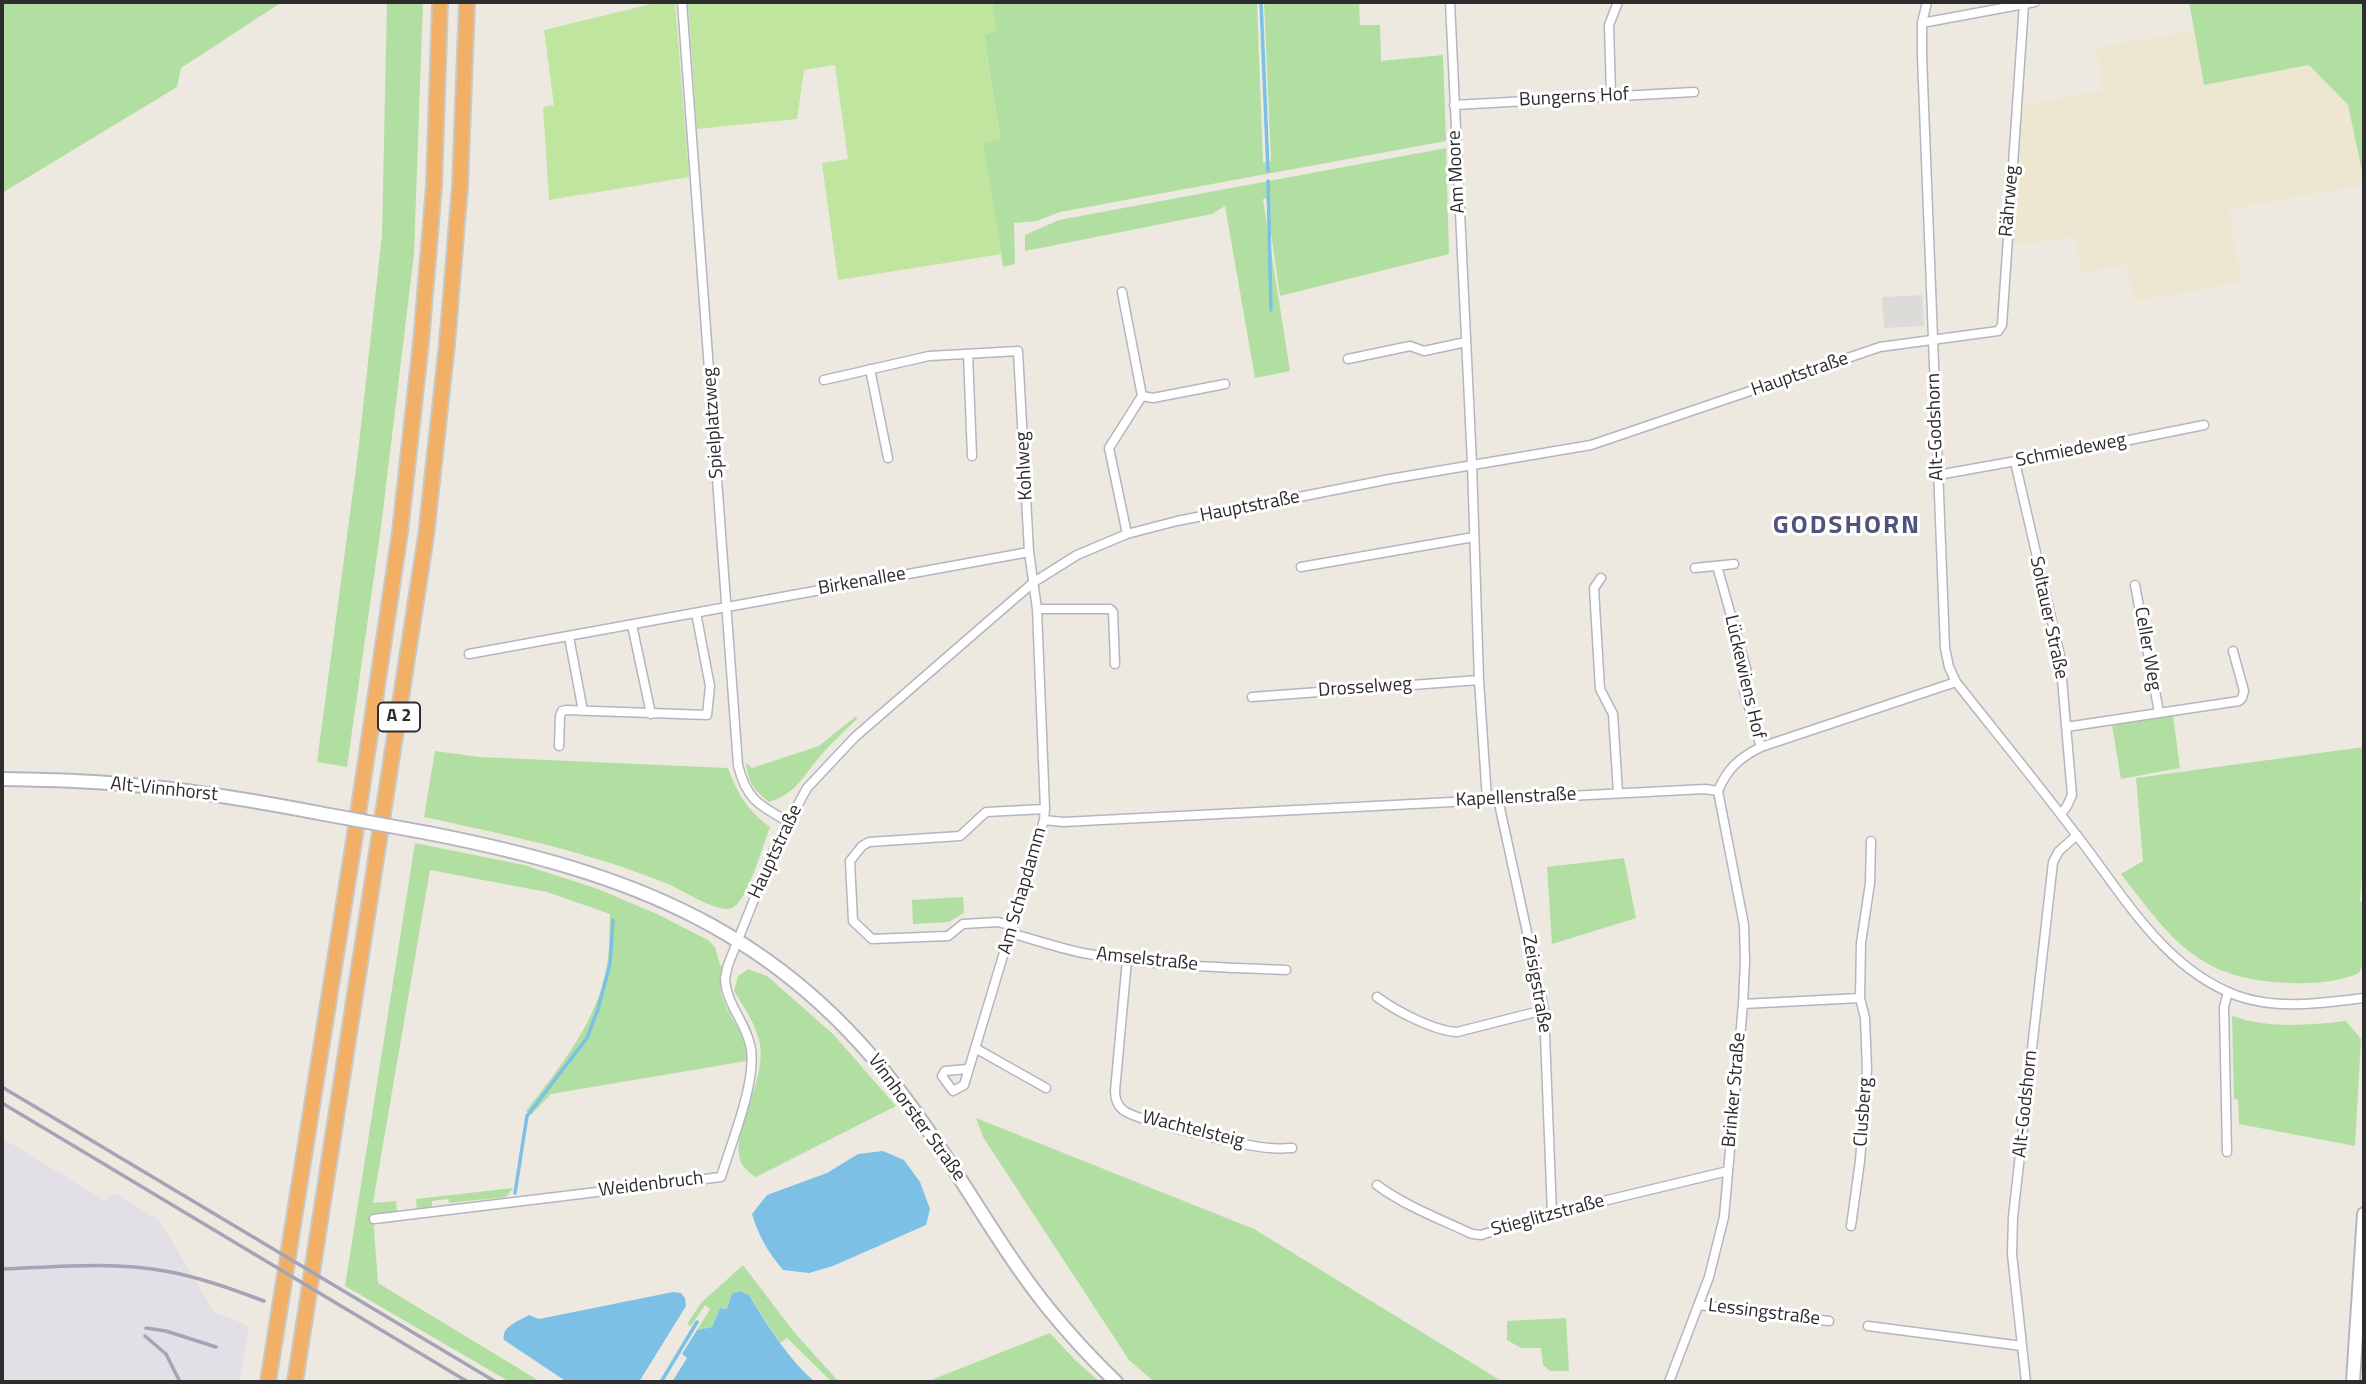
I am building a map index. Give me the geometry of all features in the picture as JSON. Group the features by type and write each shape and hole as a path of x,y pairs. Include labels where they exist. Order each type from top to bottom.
{"highway":[{"name":"A 2","path":"268,1382 400,532 421,342 434,186 440,2"},
{"name":"A 2","path":"295,1382 426,536 447,344 460,186 467,2"}],"street":[{"name":"Spielplatzweg","path":"682,2 738,765 742,783 750,797 787,821"},
{"name":"Am Moore","path":"1450,2 1472,464 1479,680 1487,800"},
{"path":"1611,95 1609,25 1618,2"},
{"name":"Alt-Godshorn","path":"1927,2 1922,23 1945,648 1949,667 1956,682 2151,933 2176,959 2202,980 2228,992 2259,1001 2279,1003 2364,998"},
{"path":"1922,23 2035,2"},
{"name":"Rährweg","path":"1933,341 1998,331 2002,325 2024,4"},
{"name":"Bungerns Hof","path":"1454,105 1694,92"},
{"path":"1122,292 1142,396 1109,448 1127,534"},
{"name":"Hauptstraße","path":"738,939 787,821 807,788 846,745 1034,582 1077,555 1127,534 1177,521 1472,464 1591,445 1880,347 1933,341"},
{"path":"1348,359 1410,346 1424,351 1466,342"},
{"name":"Kohlweg","path":"968,354 1018,351 1029,552 1034,582"},
{"path":"824,380 929,356 968,354 972,456"},
{"path":"870,369 888,458"},
{"path":"1142,396 1153,398 1225,384"},
{"name":"Schmiedeweg","path":"1938,475 2204,425"},
{"name":"Soltauer Straße","path":"2015,462 2060,656 2072,795 2061,814"},
{"path":"1301,567 1474,537"},
{"name":"Birkenallee","path":"469,654 1029,552"},
{"path":"1695,568 1734,564"},
{"name":"Lückewiens Hof","path":"1717,566 1747,672 1744,691 1761,747"},
{"path":"1601,578 1594,588 1600,689 1613,714 1618,793"},
{"name":"Am Schapdamm","path":"968,1069 1044,820 1034,582"},
{"name":"Celler Weg","path":"2136,585 2159,712"},
{"path":"1037,610 1110,609 1113,612 1115,664"},
{"path":"559,746 562,711 707,715 710,686 696,613"},
{"path":"632,625 651,714"},
{"path":"569,637 583,710"},
{"path":"2066,727 2239,701 2244,691 2233,651"},
{"name":"Drosselweg","path":"1252,697 1479,680"},
{"path":"1718,791 1725,774 1741,757 1761,747 1956,682"},
{"name":"Alt-Vinnhorst","path":"2,779 151,786 254,801 428,833"},
{"name":"Kapellenstraße","path":"1044,820 1063,822 1618,793 1705,789 1718,791"},
{"name":"Brinker Straße","path":"1669,1382 1709,1278 1721,1228 1743,1003 1744,925 1718,791"},
{"name":"Zeisigstraße","path":"1498,799 1544,1010 1552,1213"},
{"name":"Amselstraße","path":"1045,809 986,812 960,836 869,842 862,846 850,861 853,921 872,939 948,936 962,924 998,922 1071,950 1127,960 1286,970"},
{"name":"Vinnhorster Straße","path":"428,833 524,853 602,876 664,901 738,939 797,982 879,1065 908,1102 1047,1307 1116,1382"},
{"name":"Alt-Godshorn","path":"2026,1382 2012,1254 2019,1168 2053,862 2059,851 2077,835"},
{"name":"Clusberg","path":"1851,1226 1860,1161 1867,1070 1866,1018 1860,998 1861,943 1870,883 1871,841"},
{"name":"Weidenbruch","path":"374,1219 721,1177 752,1069 751,1049 746,1031 725,990 724,978 738,939"},
{"name":"Wachtelsteig","path":"1127,960 1115,1091 1116,1100 1122,1109 1132,1115 1187,1131 1269,1149 1292,1148"},
{"path":"2227,1152 2224,1007 2228,992"},
{"path":"1377,996 1391,1006 1445,1032 1457,1032 1544,1010"},
{"path":"1743,1003 1860,998"},
{"path":"975,1048 1046,1088"},
{"name":"Stieglitzstraße","path":"1377,1185 1391,1195 1472,1234 1481,1235 1552,1213 1728,1171"},
{"path":"2353,1382 2364,1214"},
{"name":"Lessingstraße","path":"1699,1305 1829,1321"},
{"path":"1868,1326 2022,1346"}],"shaded area":[{"path":"2194,30 2204,84 2309,65 2348,105 2364,185 2229,209 2241,282 2134,302 2127,264 2082,273 2075,236 2013,246 2021,106 2103,90 2096,48"},
{"path":"1922,295 1924,326 1884,328 1882,297"},
{"path":"2,1138 104,1200 115,1193 160,1221 214,1312 249,1326 240,1382 2,1382"}],"green space":[{"path":"2,2 282,2 181,68 177,87 2,193"},
{"path":"387,2 423,2 414,254 381,527 347,767 317,762 358,453 382,235"},
{"path":"660,2 675,2 689,177 549,200 543,107 554,105 544,30"},
{"path":"688,2 992,2 997,32 984,35 1000,140 983,143 1002,254 838,280 822,163 848,159 835,65 804,70 797,119 697,129"},
{"path":"992,2 1257,2 1263,163 1271,161 1264,2 1359,2 1360,25 1380,25 1381,61 1443,55 1446,141 1060,212 1037,221 1014,223 1015,264 1003,267 983,143 1000,139 984,34 996,32"},
{"path":"2189,2 2364,2 2364,181 2348,105 2309,65 2204,85"},
{"path":"1446,148 1449,254 1280,296 1266,198 1263,199 1290,371 1255,378 1225,206 1212,214 1025,251 1025,235 1059,220"},
{"path":"2173,715 2180,768 2121,779 2112,725"},
{"path":"855,717 858,718 826,749 794,788 769,802 759,794 748,775 746,763 752,768 819,746"},
{"path":"2364,747 2364,849 2360,901 2363,902 2363,964 2359,973 2325,982 2290,983 2258,980 2210,965 2173,937 2121,874 2143,861 2136,778"},
{"path":"435,751 480,757 728,768 744,801 755,815 770,827 744,895 732,908 718,908 668,884 609,863 548,845 424,817"},
{"path":"415,843 524,865 598,889 708,940 715,947 720,965 723,966 722,996 745,1044 746,1061 551,1094 531,1115 526,1111 578,1040 597,1000 608,958 610,914 547,892 430,870 373,1203 396,1201 397,1211 373,1215 378,1283 541,1382 510,1382 345,1286"},
{"path":"1624,858 1636,918 1552,944 1547,867"},
{"path":"963,897 964,913 949,922 913,924 912,900"},
{"path":"748,969 767,976 834,1035 896,1106 756,1177 742,1164 739,1150 743,1122 760,1060 756,1031 734,991 738,976"},
{"path":"2232,1016 2274,1024 2303,1025 2346,1021 2361,1039 2355,1146 2239,1124 2238,1100 2234,1099"},
{"path":"976,1118 1254,1229 1503,1382 1154,1382 1129,1360 983,1137"},
{"path":"513,1188 506,1197 449,1203 448,1199 432,1201 432,1208 417,1210 416,1199"},
{"path":"743,1265 794,1332 839,1382 832,1382 787,1338 780,1343 749,1295 740,1291 732,1293 728,1309 720,1308 712,1327 697,1330 710,1309 705,1305 691,1326 687,1324 701,1303"},
{"path":"1566,1318 1569,1371 1550,1371 1543,1365 1541,1348 1521,1348 1507,1340 1507,1321"},
{"path":"1050,1333 1100,1382 926,1382"}],"water":[{"path":"883,1151 904,1160 920,1182 930,1209 926,1225 833,1266 809,1273 783,1270 764,1244 752,1214 767,1195 827,1173 858,1154"},
{"path":"740,1291 749,1295 787,1352 815,1382 672,1382 687,1358 682,1354 697,1330 712,1327 720,1308 727,1309 732,1293"},
{"path":"673,1292 681,1293 686,1306 639,1382 567,1382 504,1340 508,1328 529,1315 539,1319"}],"waterway":[{"path":"1261,2 1268,171"},
{"path":"1268,181 1271,310"},
{"path":"515,1193 527,1116 587,1038 598,1009 610,964 613,920"},
{"path":"661,1382 697,1322"}],"railway":[{"path":"2,1087 496,1382"},
{"path":"2,1103 468,1382"},
{"path":"2,1269 84,1266 145,1268 203,1280 264,1301"},
{"path":"146,1328 166,1331 216,1347"},
{"path":"145,1336 166,1354 180,1382"}],"district":[{"name":"GODSHORN","path":"1847,527"}]}
